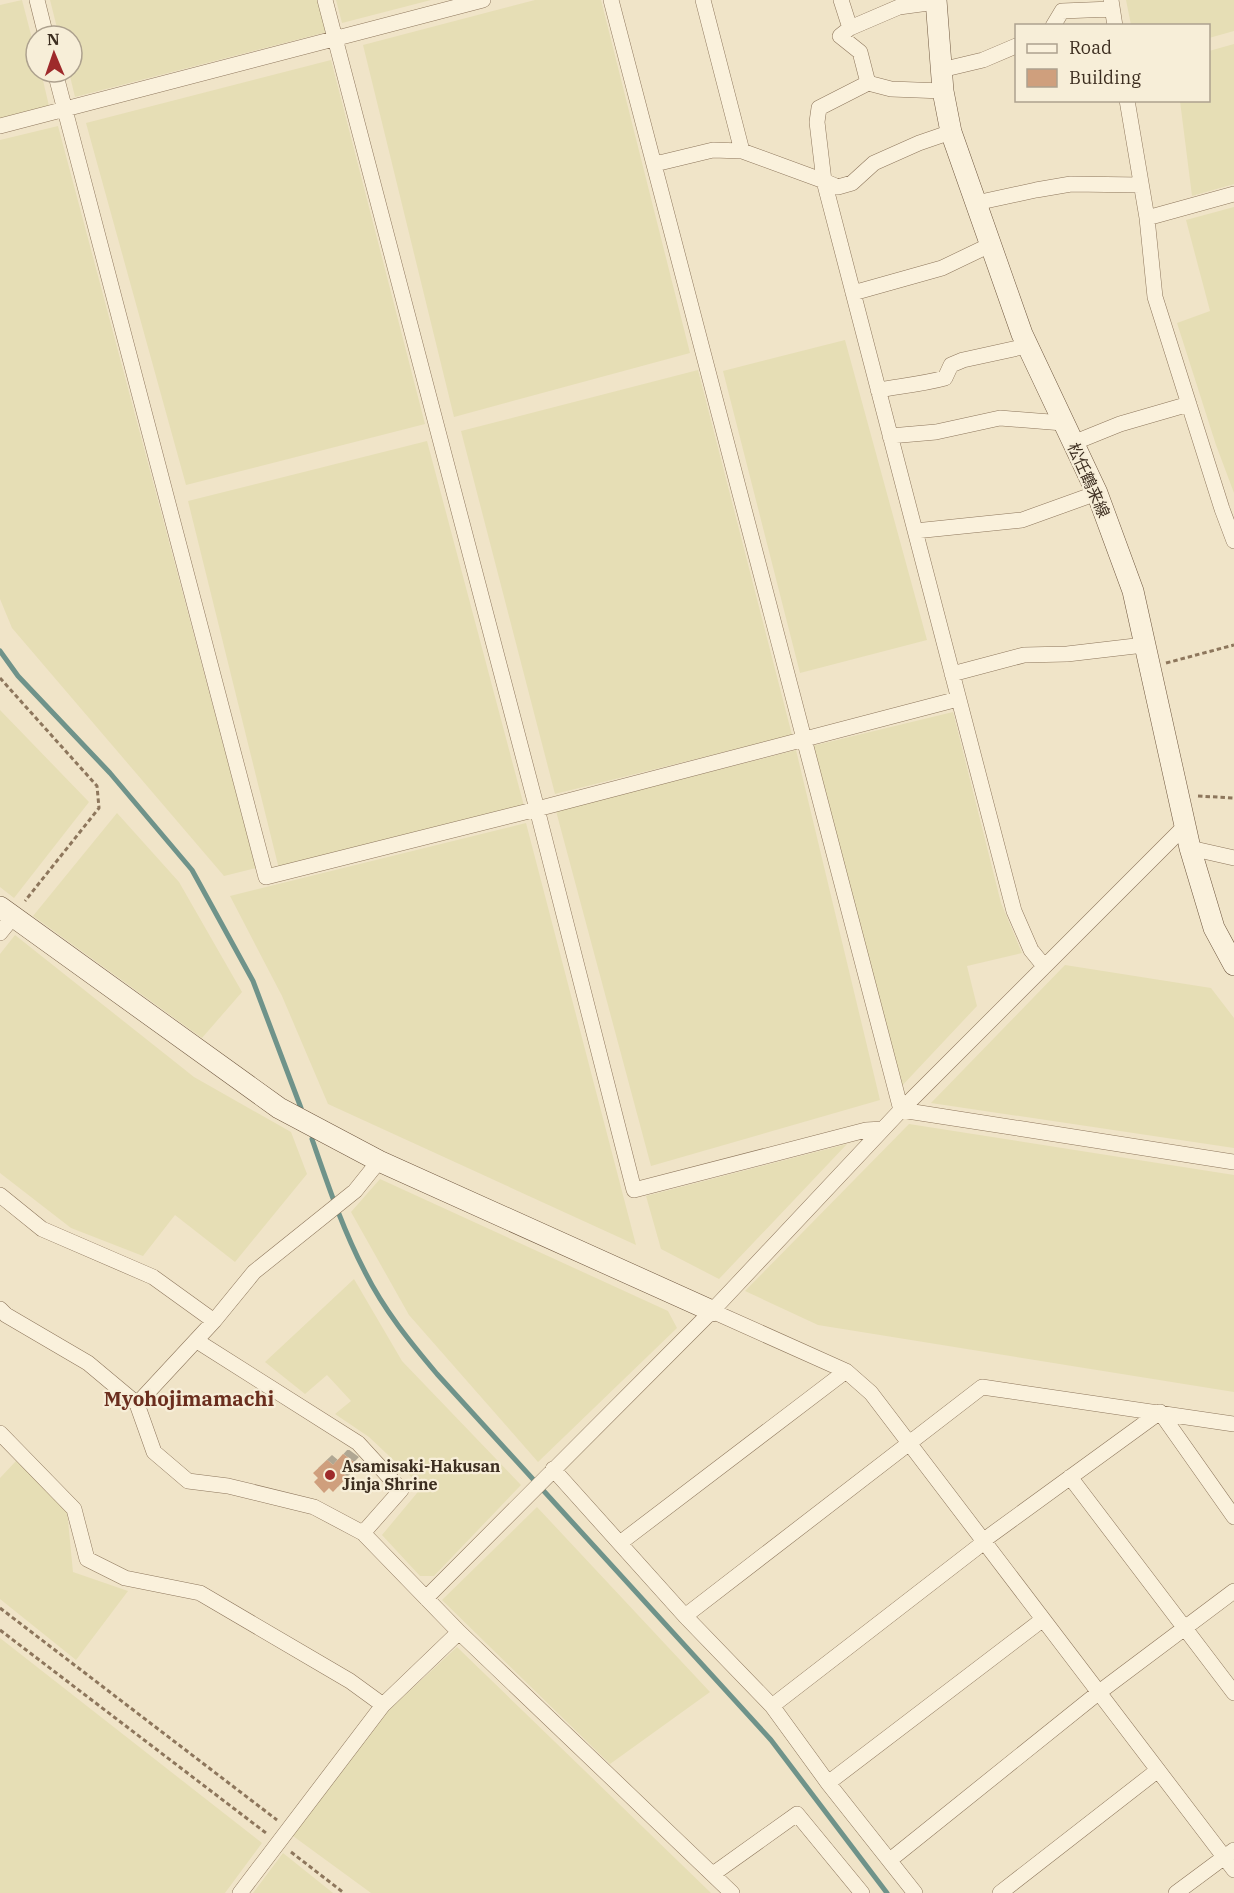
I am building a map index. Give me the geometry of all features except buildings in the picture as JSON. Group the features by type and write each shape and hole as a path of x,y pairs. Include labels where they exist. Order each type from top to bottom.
{"main road":[{"name":"松任鶴来線","path":"936,1 942,80 951,132 1027,346 1097,493 1132,591 1190,848 1214,928 1234,965"},
{"path":"7,912 279,1108 379,1161 712,1311"}],"street":[{"path":"38,0 43,24"},
{"path":"325,0 537,809 634,1190 866,1130 883,1129"},
{"path":"0,126 483,0"},
{"path":"611,0 901,1110"},
{"path":"703,0 742,151"},
{"path":"841,0 850,28"},
{"path":"868,83 860,52 840,36 850,28 899,7 936,1"},
{"path":"1054,24 1062,11 1112,4 1115,24"},
{"path":"1015,47 942,80 891,89 868,83 819,108 817,122 824,181 1014,911 1031,950 1044,966"},
{"path":"58,84 266,877 958,699"},
{"path":"1127,102 1147,218 1155,297 1234,541"},
{"path":"655,164 713,150 742,151 838,187 852,183 874,164 919,143 951,132"},
{"path":"976,203 1071,184 1141,185"},
{"path":"1147,218 1234,194"},
{"path":"853,293 942,268 990,245"},
{"path":"878,390 906,384 920,385 945,378 951,365 963,360 1027,346"},
{"path":"1073,443 1120,424 1189,404"},
{"path":"890,436 936,432 1000,418 1063,423"},
{"path":"915,531 1022,520 1097,493"},
{"path":"952,674 1024,655 1067,654 1144,645"},
{"path":"426,1598 712,1311 901,1110 1185,826"},
{"path":"1190,848 1234,858"},
{"path":"0,933 7,912"},
{"path":"901,1110 1234,1161"},
{"path":"137,1404 197,1341 254,1272 355,1191 379,1161"},
{"path":"0,1195 42,1229 153,1277 214,1321"},
{"path":"0,1310 6,1316 88,1363 137,1404 154,1452 189,1481 228,1486 314,1507 363,1533 459,1632 732,1893"},
{"path":"712,1311 846,1371 871,1393 1098,1693 1158,1770 1229,1853 1234,1870"},
{"path":"197,1341 358,1443 401,1490 363,1533"},
{"path":"620,1543 846,1371"},
{"path":"685,1616 982,1387 1234,1424"},
{"path":"772,1706 984,1540 1160,1412"},
{"path":"1160,1412 1234,1517"},
{"path":"0,1433 74,1509 87,1559 125,1578 200,1593 350,1681 383,1705"},
{"path":"549,1474 620,1543 685,1616 772,1706 828,1783 915,1893"},
{"path":"1070,1477 1234,1693"},
{"path":"890,1860 1098,1693 1234,1591"},
{"path":"828,1783 1042,1620"},
{"path":"240,1893 383,1705 459,1632"},
{"path":"1000,1893 1158,1770"},
{"path":"712,1874 797,1814 861,1893"},
{"path":"1176,1893 1229,1853"}],"path":[{"path":"1150,667 1234,645"},
{"path":"0,678 97,786 99,808 7,912"},
{"path":"1178,795 1234,798"},
{"path":"0,1608 289,1830"},
{"path":"0,1630 344,1893"}],"shaded area":[{"path":"22,0 28,24 24,24 24,84 44,84 49,106 0,119 0,5"},
{"path":"50,0 319,0 327,32 75,97 72,84 84,84 84,24 56,24"},
{"path":"336,0 431,0 342,23"},
{"path":"535,0 601,0 690,353 454,417 363,45"},
{"path":"1126,0 1234,0 1234,31 1210,38 1210,24 1131,24"},
{"path":"1234,44 1234,184 1192,196 1180,102 1210,102 1210,51"},
{"path":"331,60 425,424 186,485 86,123"},
{"path":"58,126 256,868 224,876 12,628 0,599 0,140"},
{"path":"1234,207 1234,493 1216,445 1177,323 1210,311 1186,220"},
{"path":"845,340 927,640 800,673 723,371"},
{"path":"698,370 792,735 555,794 461,431"},
{"path":"427,441 524,806 279,869 188,501"},
{"path":"0,710 89,802 14,898 0,887"},
{"path":"953,712 1001,903 1022,953 967,966 977,1006 899,1089 812,746"},
{"path":"796,750 880,1100 651,1166 556,811"},
{"path":"117,813 179,882 242,992 202,1038 33,916"},
{"path":"526,823 636,1245 328,1104 282,996 230,896"},
{"path":"15,935 194,1077 291,1132 307,1174 235,1262 175,1215 143,1256 71,1228 0,1173 0,954"},
{"path":"1065,965 1211,988 1234,1018 1234,1148 931,1103"},
{"path":"909,1124 1234,1175 1234,1392 818,1325 745,1291"},
{"path":"847,1144 719,1279 661,1249 646,1196"},
{"path":"380,1179 668,1311 677,1328 538,1462 409,1315 351,1212"},
{"path":"354,1279 402,1361 521,1485 434,1576 420,1576 382,1535 422,1487 369,1437 335,1414 351,1401 327,1375 305,1394 265,1362"},
{"path":"16,1461 67,1510 73,1572 128,1591 76,1660 0,1599 0,1478"},
{"path":"537,1507 710,1692 610,1764 442,1600"},
{"path":"0,1638 262,1843 225,1893 0,1893"},
{"path":"457,1647 711,1893 371,1893 293,1836 389,1710"},
{"path":"283,1853 333,1893 253,1893"}],"waterway":[{"path":"0,651 18,676 110,773 192,870 253,981 301,1108"},
{"path":"312,1139 336,1207 357,1256 372,1286 407,1338 437,1374 771,1740 887,1893"}],"place":[{"name":"Asamisaki-Hakusan Jinja Shrine","path":"330,1475"}],"district":[{"name":"Myohojimamachi","path":"189,1399"}]}
